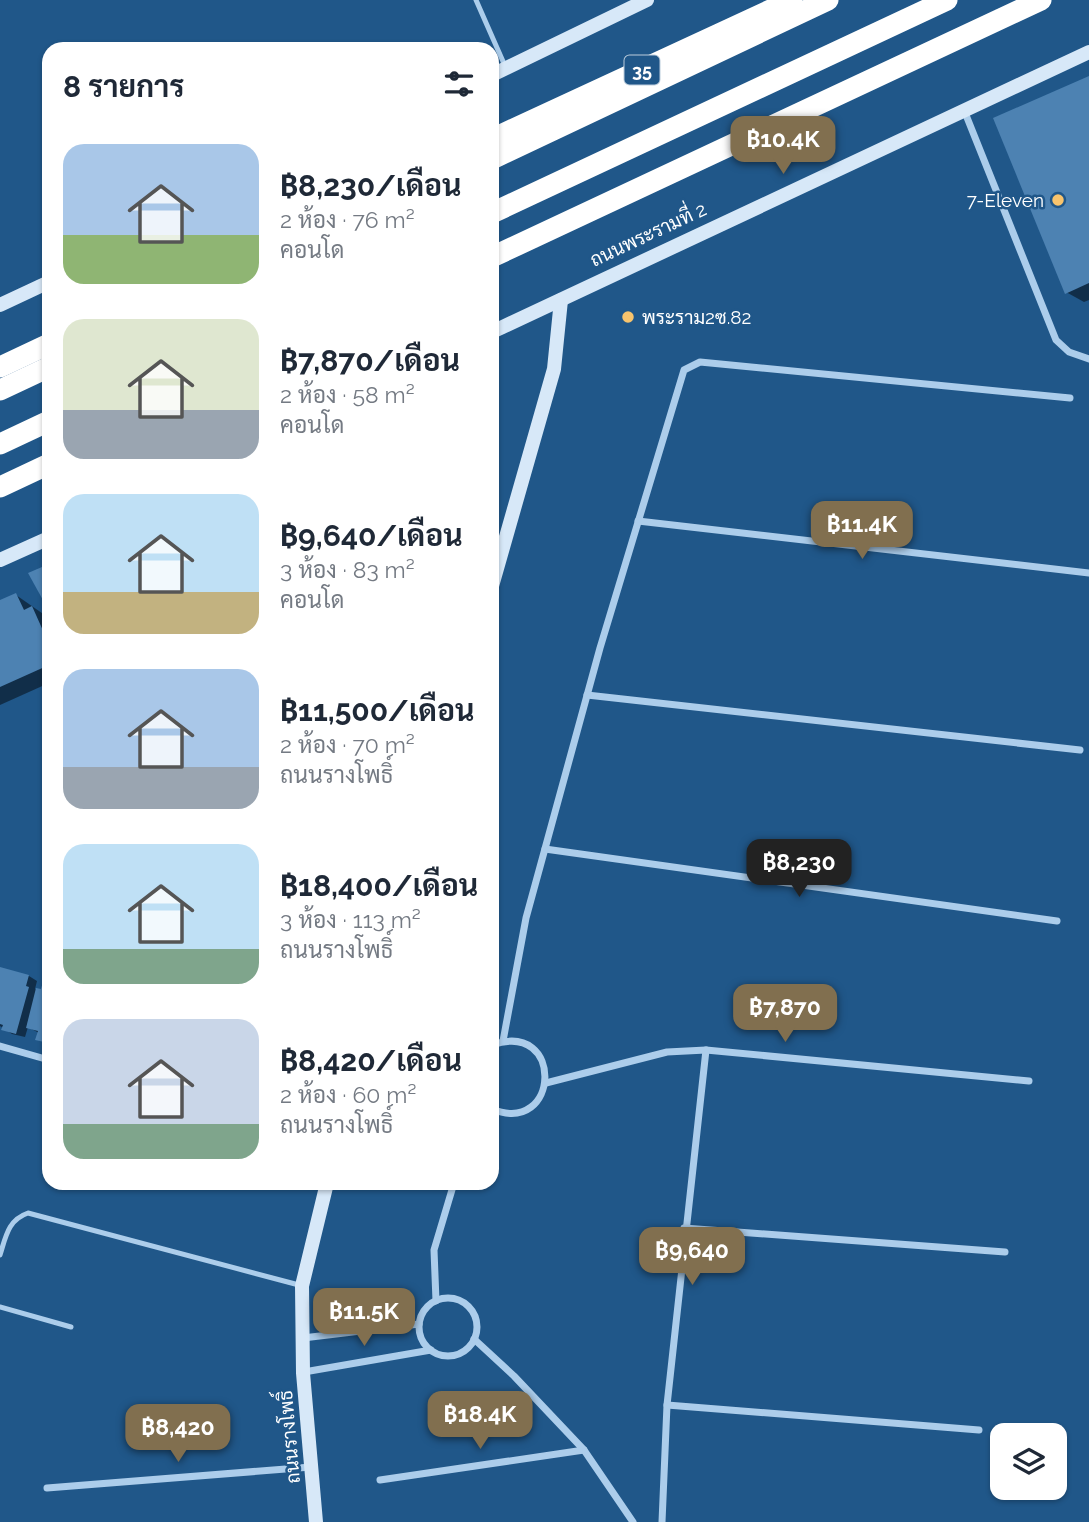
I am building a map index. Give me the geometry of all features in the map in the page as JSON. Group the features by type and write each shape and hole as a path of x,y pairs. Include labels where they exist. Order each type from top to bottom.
{"highway":[{"name":"35","path":"499,136 792,0"},
{"path":"499,156 828,0"},
{"path":"499,211 947,0"},
{"path":"499,254 1041,0"},
{"path":"0,367 42,347"},
{"path":"0,390 42,370"},
{"path":"0,444 42,424"},
{"path":"0,486 42,467"}],"main road":[{"path":"499,72 647,0"},
{"name":"ถนนพระรามที่ 2","path":"499,329 1089,52"},
{"path":"0,305 42,285"},
{"path":"499,562 554,369 561,300"},
{"path":"0,560 42,541"},
{"name":"ถนนรางโพธิ์","path":"316,1522 303,1373 302,1286 325,1190"}],"street":[{"path":"964,110 1056,340 1069,352 1089,359"},
{"path":"503,1041 526,918 587,695 684,370 700,362 1070,398"},
{"path":"638,521 1089,573"},
{"path":"587,695 1080,750"},
{"path":"545,849 1058,921"},
{"path":"499,1042 515,1041 535,1051 546,1071 543,1094 526,1110 503,1114 499,1112"},
{"path":"0,1046 42,1058"},
{"path":"546,1083 667,1052 706,1050 1029,1081"},
{"path":"662,1522 667,1405 684,1228 706,1050"},
{"path":"436,1301 434,1250 452,1190"},
{"path":"684,1228 1005,1252"},
{"path":"303,1373 430,1350 450,1356 468,1348 474,1339 476,1320 472,1311 456,1299 436,1301 421,1314 419,1324 424,1343 430,1350"},
{"path":"302,1338 419,1324"},
{"path":"474,1339 514,1376 584,1450 633,1522"},
{"path":"667,1405 979,1430"},
{"path":"380,1480 584,1450"},
{"path":"47,1488 311,1467"}],"lane":[{"path":"476,0 495,42"},
{"path":"499,52 506,68"},
{"path":"0,1255 9,1226 16,1217 28,1213 302,1286"},
{"path":"0,1307 71,1327"}],"building":[{"name":"7-Eleven","path":"1089,76 1089,283 1065,294 993,118"},
{"path":"42,567 42,598 28,573"},
{"path":"16,593 24,610 32,606 42,628 42,668 0,687 0,600"},
{"path":"0,967 29,975 26,986 29,987 16,1034 1,1030"},
{"path":"42,985 42,1042 35,1040 38,1031 26,1028 36,988 41,989"}],"place":[{"name":"7-Eleven","path":"1058,200"},
{"name":"พระราม2ซ.82","path":"628,317"}]}
